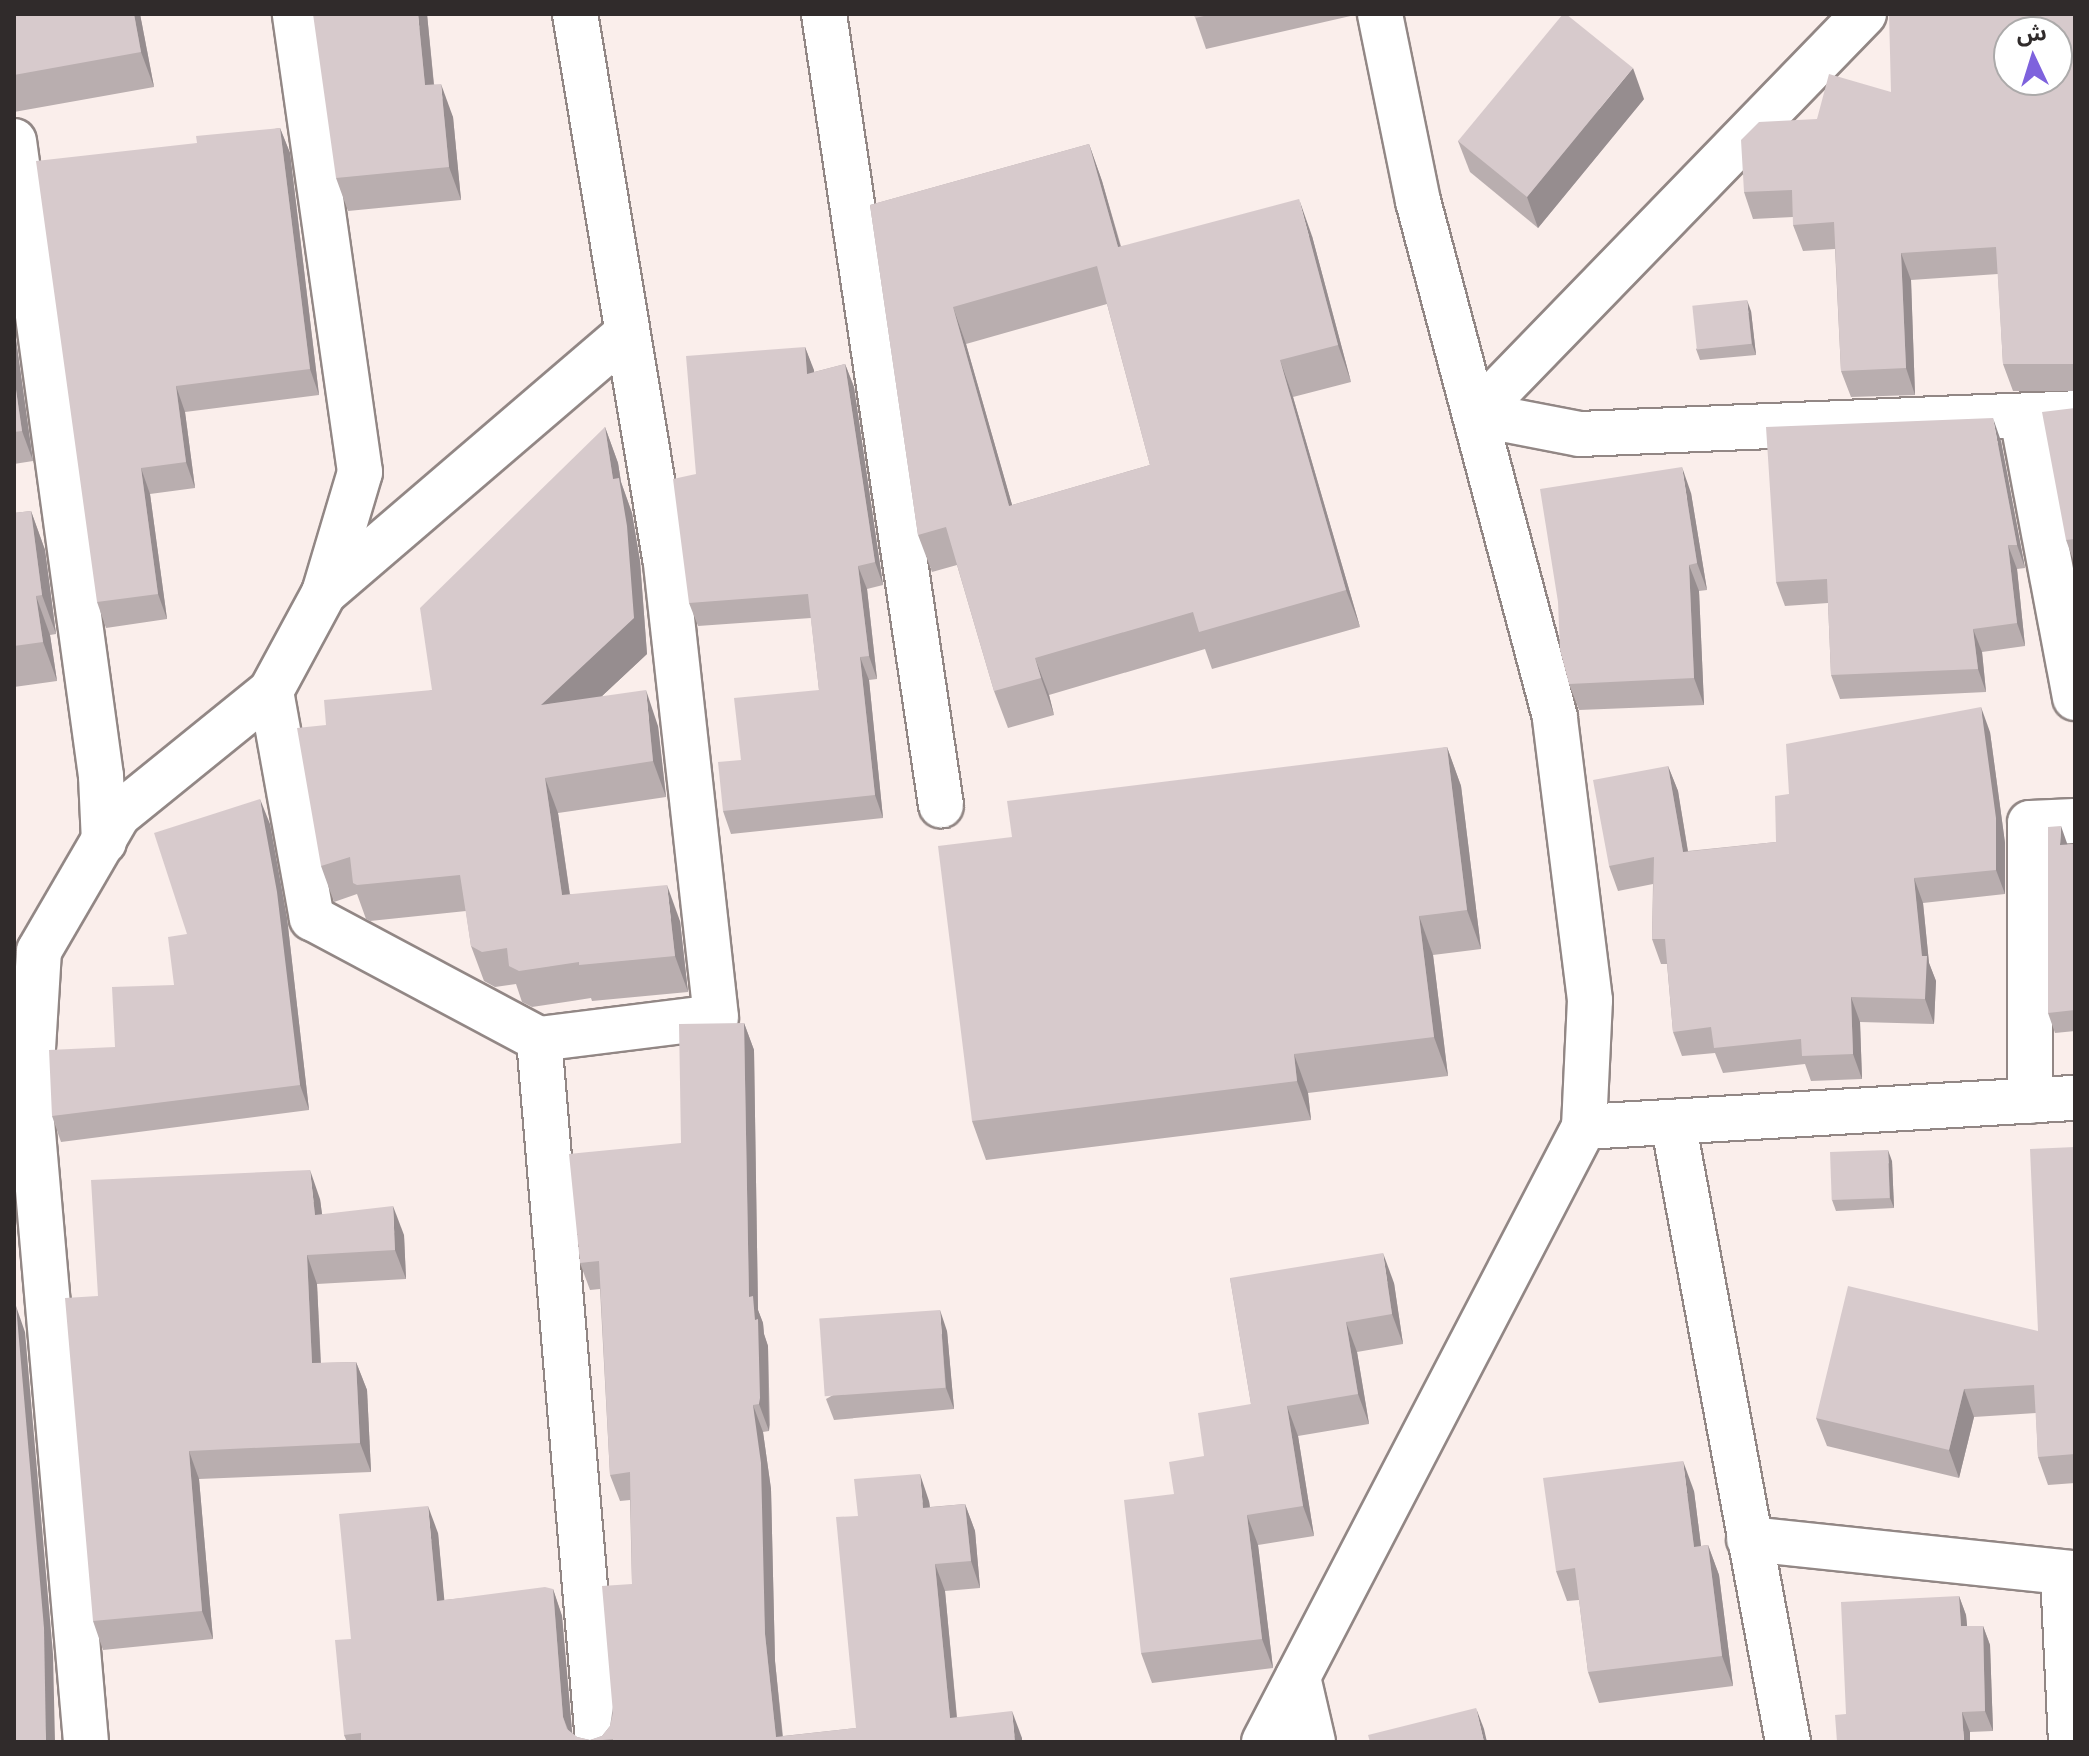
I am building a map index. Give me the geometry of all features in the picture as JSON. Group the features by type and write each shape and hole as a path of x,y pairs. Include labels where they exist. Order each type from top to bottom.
{"street":[{"path":"86,1742 22,1092 39,951 118,815 271,691 324,593 360,472 295,14"},
{"path":"271,691 312,918 539,1039 716,1017 665,558 575,14"},
{"path":"824,14 941,805"},
{"path":"1264,1742 1584,1127 1590,1000 1555,717 1418,201 1380,14"},
{"path":"1476,414 1864,14"},
{"path":"14,141 101,776 104,842"},
{"path":"324,593 627,333"},
{"path":"1476,414 1580,434 2075,413"},
{"path":"2022,417 2075,698"},
{"path":"2030,1101 2030,823 2075,821"},
{"path":"539,1039 598,1742"},
{"path":"1584,1127 2075,1098"},
{"path":"1673,1122 1788,1742"},
{"path":"1749,1539 2069,1573 2071,1742"},
{"path":"1298,1677 1313,1742"}],"building":[{"path":"14,14 134,14 141,52 14,75"},
{"path":"313,14 418,14 425,85 441,84 449,167 336,178"},
{"path":"1563,14 1633,68 1527,197 1458,141"},
{"path":"1889,14 2075,14 2075,364 2003,364 1996,247 1901,253 1906,368 1841,371 1834,222 1793,225 1792,190 1744,192 1741,140 1759,122 1817,119 1829,74 1891,92"},
{"path":"280,128 310,369 176,386 186,462 141,468 158,594 97,602 36,161 197,143 196,136"},
{"path":"1089,144 1118,247 1299,199 1338,345 1280,360 1346,590 1199,632 1193,612 1035,658 1041,678 994,691 946,527 918,535 870,205","holes":["1097,266 1150,465 1009,506 953,307"]},
{"path":"1747,300 1752,344 1697,350 1692,306"},
{"path":"805,347 807,374 845,364 875,562 858,566 869,656 860,657 875,795 723,811 718,762 741,760 734,698 819,690 808,594 689,603 673,479 696,474 686,356"},
{"path":"14,376 22,431 14,432"},
{"path":"2075,408 2075,539 2066,540 2042,412"},
{"path":"1993,418 2017,545 2008,545 2017,623 1973,629 1978,669 1831,675 1827,579 1776,582 1766,427"},
{"path":"605,427 613,479 619,478 627,526 634,618 541,705 646,690 653,761 545,778 562,895 667,885 675,956 579,965 579,962 519,971 509,966 507,948 482,952 471,946 460,875 357,885 353,883 350,857 321,866 297,728 326,725 324,700 432,690 420,608"},
{"path":"1682,467 1697,563 1689,565 1694,678 1569,684 1560,650 1558,602 1540,489"},
{"path":"31,511 42,595 36,596 43,642 14,646 14,513"},
{"path":"1981,707 1996,818 1996,870 1914,878 1922,956 1927,956 1925,999 1851,997 1853,1054 1802,1056 1801,1039 1714,1048 1711,1027 1673,1032 1665,939 1652,939 1654,857 1609,866 1593,780 1668,766 1683,852 1776,842 1775,796 1789,794 1786,744"},
{"path":"1447,747 1467,910 1419,916 1434,1037 1294,1054 1297,1081 972,1121 938,846 1012,837 1007,801"},
{"path":"260,799 277,892 300,1085 52,1116 49,1050 115,1047 112,987 174,985 168,937 187,934 154,833"},
{"path":"2061,826 2060,845 2075,844 2075,1010 2048,1013 2048,827"},
{"path":"744,1023 749,1297 753,1296 755,1320 758,1319 760,1398 759,1404 753,1405 761,1463 765,1634 776,1737 856,1728 836,1517 858,1516 854,1479 920,1474 923,1508 965,1504 971,1561 935,1564 950,1718 1012,1711 1015,1742 613,1742 613,1739 581,1742 361,1742 361,1733 344,1735 335,1640 351,1639 339,1514 428,1506 437,1601 545,1587 553,1589 563,1717 567,1729 577,1737 590,1740 602,1736 610,1726 613,1713 602,1586 632,1584 630,1472 610,1475 599,1261 580,1263 569,1154 681,1143 679,1024"},
{"path":"2075,1147 2075,1454 2038,1457 2034,1385 1964,1389 1949,1450 1816,1418 1848,1286 2038,1331 2030,1149"},
{"path":"1888,1150 1890,1198 1832,1200 1830,1152"},
{"path":"310,1170 315,1215 393,1206 395,1250 307,1255 312,1363 356,1362 360,1443 189,1451 202,1611 93,1621 65,1298 98,1296 91,1180"},
{"path":"1383,1253 1392,1314 1346,1322 1358,1394 1287,1406 1303,1506 1247,1515 1262,1639 1141,1653 1124,1500 1174,1494 1169,1462 1204,1456 1198,1413 1251,1404 1230,1278"},
{"path":"16,1305 44,1628 46,1742 14,1742"},
{"path":"940,1310 945,1388 825,1396 819,1318"},
{"path":"1683,1461 1694,1547 1708,1545 1722,1656 1588,1672 1575,1568 1556,1571 1543,1478"},
{"path":"1959,1596 1961,1626 1983,1626 1985,1711 1962,1712 1964,1742 1837,1742 1835,1715 1846,1714 1841,1602"},
{"path":"1476,1708 1484,1742 1370,1742 1368,1735"}]}
